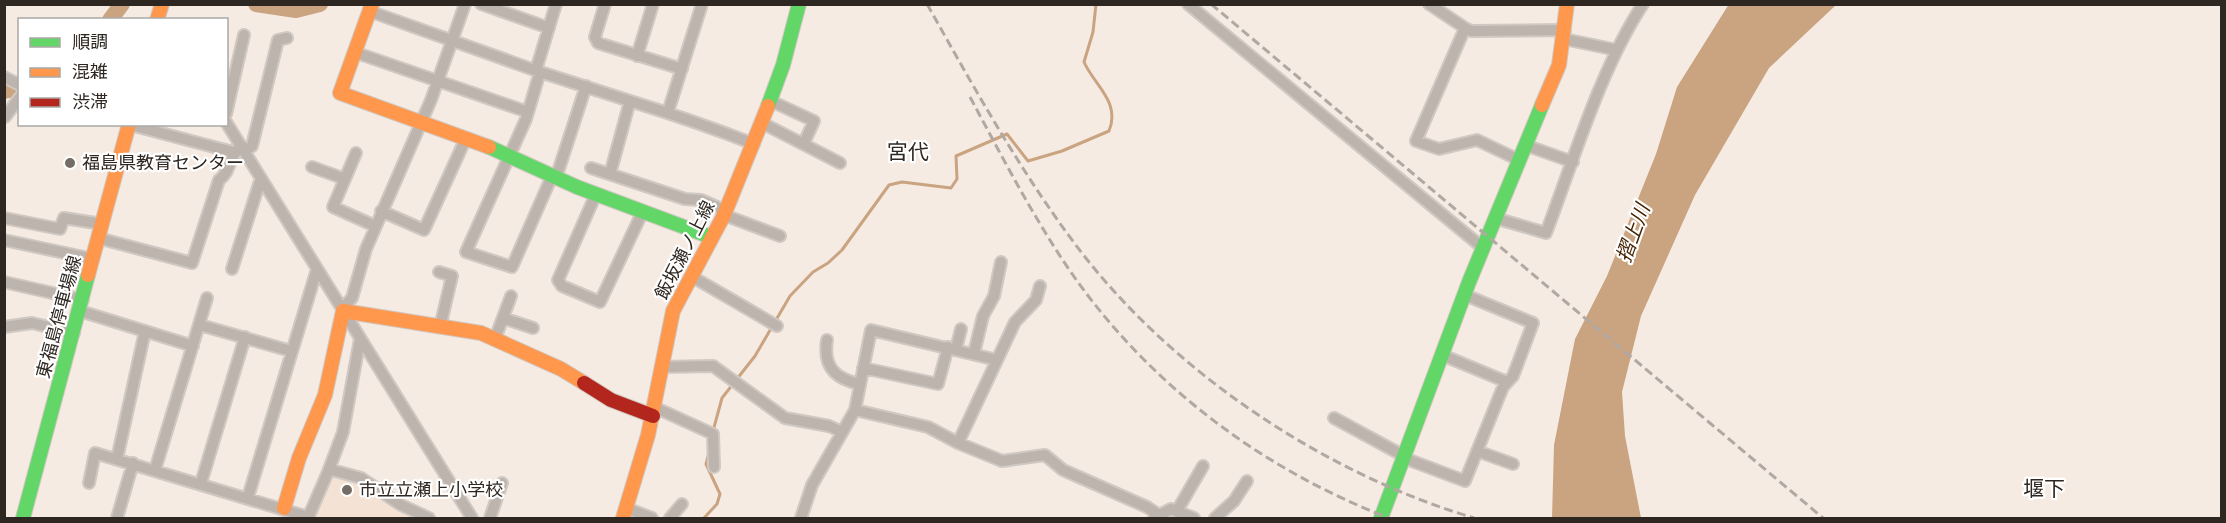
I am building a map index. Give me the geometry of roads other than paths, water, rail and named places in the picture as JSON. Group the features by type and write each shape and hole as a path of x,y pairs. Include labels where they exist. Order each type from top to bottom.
{"street":[{"path":"284,508 299,458 325,395 342,310 352,298 375,226 437,82 465,4"},
{"path":"481,4 549,28"},
{"path":"556,4 528,112 466,252 512,267 554,177 586,87"},
{"path":"605,4 595,37 598,44 682,69"},
{"path":"638,56 653,4"},
{"path":"668,112 702,4"},
{"name":"飯坂瀬ノ上線","path":"624,513 653,412 673,311 725,213 754,144 771,100 799,4"},
{"path":"1188,4 1483,248"},
{"path":"1429,4 1471,31 1565,34 1617,51"},
{"path":"1381,519 1464,295 1559,65 1565,34 1567,4"},
{"path":"1495,218 1546,233 1617,51 1627,29 1643,4"},
{"path":"711,237 596,194 466,138 340,93 371,8 538,71 668,112 754,144"},
{"path":"1465,28 1416,141 1439,149 1477,140 1519,160"},
{"path":"228,105 244,35"},
{"path":"132,126 240,150 252,146 278,40 287,38"},
{"path":"354,52 528,112"},
{"path":"4,77 18,84"},
{"path":"771,100 814,120 804,143"},
{"path":"5,117 18,101"},
{"path":"610,174 630,101"},
{"path":"762,123 840,163"},
{"name":"東福島停車場線","path":"22,519 74,333 128,126"},
{"path":"228,126 240,150 261,178 472,519"},
{"path":"381,211 424,230 466,138"},
{"path":"1525,145 1573,162"},
{"path":"98,238 192,263 219,180 227,174 240,150"},
{"path":"356,153 333,207 375,226"},
{"path":"312,167 345,179"},
{"path":"591,168 685,199 701,200 725,213 780,236"},
{"path":"232,269 261,178"},
{"path":"596,194 558,280 562,286 600,302 643,211"},
{"path":"4,218 60,229 64,218 102,224"},
{"path":"4,240 93,259"},
{"path":"974,353 983,316 994,296 1001,262"},
{"path":"248,497 317,269"},
{"path":"439,272 452,276 440,327"},
{"path":"691,276 777,326"},
{"path":"4,282 81,306 145,331 193,346"},
{"path":"958,443 1018,317 1035,300 1040,286"},
{"path":"1334,418 1404,457 1465,481 1503,387 1513,376 1533,323 1464,295"},
{"path":"495,339 511,296"},
{"path":"155,470 207,298"},
{"path":"342,310 474,331 495,339 561,369 611,400 653,412 713,434 714,466"},
{"path":"503,318 533,328"},
{"path":"4,327 32,323 74,333"},
{"path":"200,324 291,351"},
{"path":"863,368 938,384 961,329"},
{"path":"801,519 812,484 855,410 871,330 997,360"},
{"path":"117,459 145,331"},
{"path":"201,483 245,337"},
{"path":"89,483 95,453 248,497 308,518 343,432 360,339"},
{"path":"827,340 824,356 830,367 839,377 860,384"},
{"path":"1442,355 1507,382"},
{"path":"662,367 713,366 785,418 829,426 843,432"},
{"path":"855,410 928,427 958,443 1002,461 1045,455 1063,470 1147,507 1157,517 1170,509 1194,519"},
{"path":"1477,451 1513,464"},
{"path":"117,519 134,463"},
{"path":"1177,511 1203,466"},
{"path":"328,472 332,470 361,478 401,505 429,519"},
{"path":"1215,519 1234,501 1247,481"},
{"path":"490,519 502,483"},
{"path":"670,519 682,504"},
{"path":"624,513 652,519"}],"water":[{"name":"摺上川","path":"1729,4 1836,5 1769,68 1695,195 1641,316 1622,392 1625,436 1641,518 1552,518 1554,445 1575,339 1607,276 1656,154 1677,87"}],"waterway":[{"path":"112,18 122,4"},
{"path":"256,4 296,10 320,4"},
{"path":"713,431 722,398 755,356 790,296 813,272 828,263 842,250 889,185 902,182 951,188 957,179 956,156 1007,134 1028,161 1062,151 1109,131 1112,121 1109,102 1084,62 1093,32 1096,4"},
{"path":"4,91 9,90"},
{"path":"704,518 717,504 720,494 706,464 709,452"}],"railway":[{"path":"927,4 997,127 1054,216 1113,290 1156,334 1203,375 1254,412 1306,445 1361,474 1417,499 1474,518"},
{"path":"1211,4 1823,518"},
{"path":"970,97 1049,239 1093,302 1128,343 1165,380 1249,445 1294,473 1389,518"}],"place":[{"name":"福島県教育センター","path":"70,163"},
{"name":"市立立瀬上小学校","path":"347,490"}],"district":[{"name":"宮代","path":"908,152"},
{"name":"堰下","path":"2044,489"}]}
